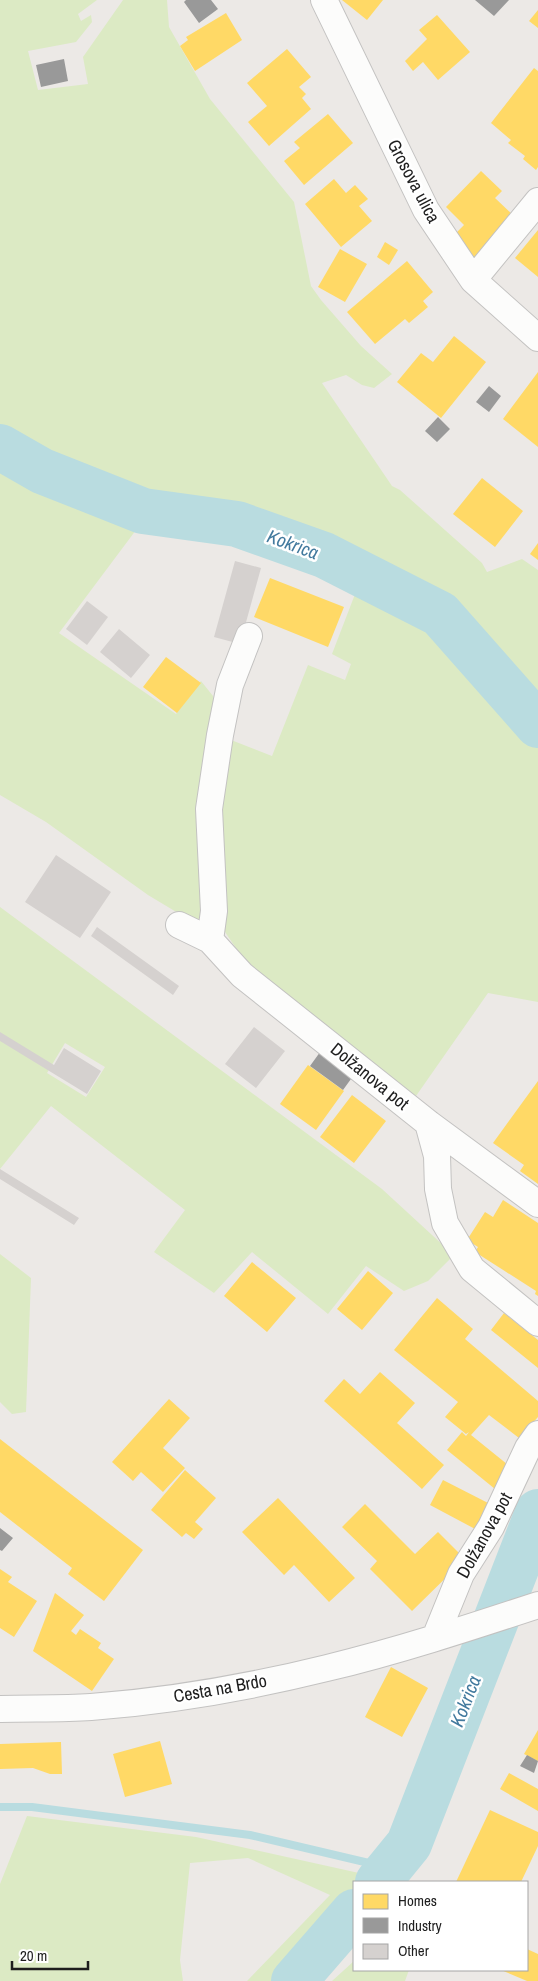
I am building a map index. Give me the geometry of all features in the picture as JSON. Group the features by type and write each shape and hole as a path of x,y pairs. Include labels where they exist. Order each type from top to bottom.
{"street":[{"name":"Grosova ulica","path":"324,0 426,210 473,280 538,338"},
{"path":"473,280 538,201"},
{"path":"210,940 214,910 209,809 220,735 230,685 249,636"},
{"name":"Dolžanova pot","path":"179,924 210,940 242,975 428,1122 538,1204"},
{"path":"428,1122 437,1156 438,1189 445,1223 472,1269 538,1323"},
{"name":"Dolžanova pot","path":"435,1638 461,1574 491,1527 528,1448 538,1434"},
{"name":"Cesta na Brdo","path":"0,1709 91,1707 190,1694 327,1668 435,1638 538,1605"}],"green space":[{"path":"0,0 97,0 78,14 81,21 91,15 92,22 76,42 28,51 38,90 88,84 83,57 123,0 167,0 169,27 210,99 294,202 311,286 361,346 392,374 374,388 362,385 346,375 322,383 392,486 400,490 482,563 487,572 522,559 538,570 538,713 516,695 487,651 451,608 397,575 265,519 126,497 49,457 30,445 7,439 0,435"},
{"path":"0,459 31,481 61,496 101,511 142,522 59,633 176,714 201,681 213,696 216,718 208,897 200,919 188,919 148,895 46,822 0,795"},
{"path":"357,589 447,639 507,707 538,732 538,1002 488,993 416,1096 242,957 223,929 214,825 226,738 272,756 308,665 345,680 351,664 332,654"},
{"path":"0,907 382,1189 444,1246 452,1257 428,1281 404,1291 366,1266 328,1314 252,1252 214,1293 154,1252 185,1210 51,1106 0,1169","holes":["65,1043 105,1067 86,1097 47,1073"]},
{"path":"0,1254 31,1278 26,1412 12,1414 0,1402"},
{"path":"27,1816 196,1837 368,1875 365,1881 353,1881 353,1898 349,1905 280,1981 247,1981 330,1895 248,1858 190,1863 180,1960 183,1981 0,1981 0,1884"},
{"path":"353,1962 353,1971 409,1971 405,1981 332,1981"}],"building: Homes":[{"path":"342,0 383,0 367,20"},
{"path":"538,10 538,28 529,21"},
{"path":"226,13 242,40 195,71 180,46 188,40 186,37"},
{"path":"437,15 470,52 438,80 423,62 413,71 405,61 427,39 419,30"},
{"path":"287,49 311,77 299,87 306,94 302,98 311,109 269,146 248,122 267,106 247,83"},
{"path":"534,68 538,71 538,167 536,170 523,159 525,156 508,143 511,140 491,123"},
{"path":"328,114 353,143 304,185 284,161 300,148 294,142"},
{"path":"481,171 502,191 495,198 514,216 471,261 454,235 464,225 446,207"},
{"path":"334,179 346,193 355,185 368,199 359,206 372,221 341,247 305,204"},
{"path":"538,230 538,277 515,258"},
{"path":"385,242 398,250 389,265 377,257"},
{"path":"340,249 367,264 345,302 318,287"},
{"path":"407,261 433,292 423,301 428,307 409,323 405,319 375,344 347,312"},
{"path":"454,336 486,362 441,418 397,382 421,353 433,362"},
{"path":"538,372 538,447 503,419"},
{"path":"482,478 523,511 495,547 453,514"},
{"path":"538,543 538,560 530,554"},
{"path":"270,578 344,607 328,647 254,617"},
{"path":"166,657 201,683 177,713 143,687"},
{"path":"308,1065 344,1091 316,1130 280,1104"},
{"path":"538,1081 538,1184 520,1171 524,1165 493,1143"},
{"path":"352,1095 386,1121 354,1163 320,1137"},
{"path":"503,1200 538,1223 538,1296 535,1294 536,1291 475,1252 478,1247 467,1240 485,1212 493,1217"},
{"path":"252,1262 296,1298 267,1332 224,1296"},
{"path":"368,1271 393,1293 362,1330 337,1309"},
{"path":"437,1298 473,1329 465,1339 538,1401 538,1417 519,1438 489,1415 471,1435 512,1468 495,1489 447,1450 462,1432 466,1436 469,1432 466,1434 445,1417 458,1402 394,1350"},
{"path":"504,1313 538,1340 538,1368 491,1330"},
{"path":"380,1372 415,1403 397,1423 444,1465 422,1489 324,1401 344,1379 360,1394"},
{"path":"169,1399 190,1418 163,1448 185,1468 163,1492 141,1472 133,1481 112,1462"},
{"path":"0,1439 143,1550 104,1601 68,1574 72,1568 0,1512"},
{"path":"185,1470 216,1498 195,1522 203,1529 194,1539 186,1533 182,1537 151,1510"},
{"path":"443,1480 490,1504 477,1530 430,1505"},
{"path":"278,1498 355,1578 329,1602 294,1565 284,1575 242,1532"},
{"path":"365,1504 415,1554 438,1532 465,1559 412,1611 370,1569 377,1561 342,1527"},
{"path":"0,1569 12,1577 8,1582 37,1601 14,1637 0,1628"},
{"path":"55,1593 84,1615 71,1631 76,1635 80,1629 101,1643 98,1648 114,1659 92,1691 33,1651"},
{"path":"391,1667 428,1688 402,1737 365,1717"},
{"path":"538,1730 538,1761 524,1754"},
{"path":"160,1741 172,1784 125,1797 113,1754"},
{"path":"61,1742 62,1774 50,1774 33,1768 0,1769 0,1744"},
{"path":"509,1773 538,1789 538,1811 500,1789"},
{"path":"490,1810 538,1832 538,1846 521,1881 456,1881"},
{"path":"528,1949 538,1954 538,1981 527,1981 503,1971 528,1971"}],"building: Industry":[{"path":"186,0 211,0 218,9 199,23 184,2"},
{"path":"475,0 509,0 494,16"},
{"path":"64,59 68,81 41,87 36,65"},
{"path":"489,386 501,396 489,412 476,402"},
{"path":"438,417 450,429 437,442 425,431"},
{"path":"323,1048 356,1072 343,1090 310,1066"},
{"path":"0,1528 13,1538 2,1551 0,1550"},
{"path":"527,1755 538,1761 534,1773 520,1766"}],"building: Other":[{"path":"235,561 261,568 240,644 214,637"},
{"path":"87,601 108,617 87,645 66,629"},
{"path":"119,629 150,655 131,678 100,652"},
{"path":"56,855 111,892 80,938 25,902"},
{"path":"97,927 179,986 173,995 91,936"},
{"path":"254,1027 285,1051 256,1088 225,1064"},
{"path":"0,1032 54,1065 64,1048 101,1071 87,1094 0,1041"},
{"path":"0,1169 79,1218 74,1225 0,1179"}],"waterway":[{"name":"Kokrica","path":"0,447 42,471 143,511 237,524 324,555 440,614 538,725"},
{"name":"Kokrica","path":"379,1881 409,1844 538,1512"},
{"path":"0,1807 32,1807 250,1835 390,1868"},
{"name":"Kokrica","path":"294,1981 353,1913"}]}
